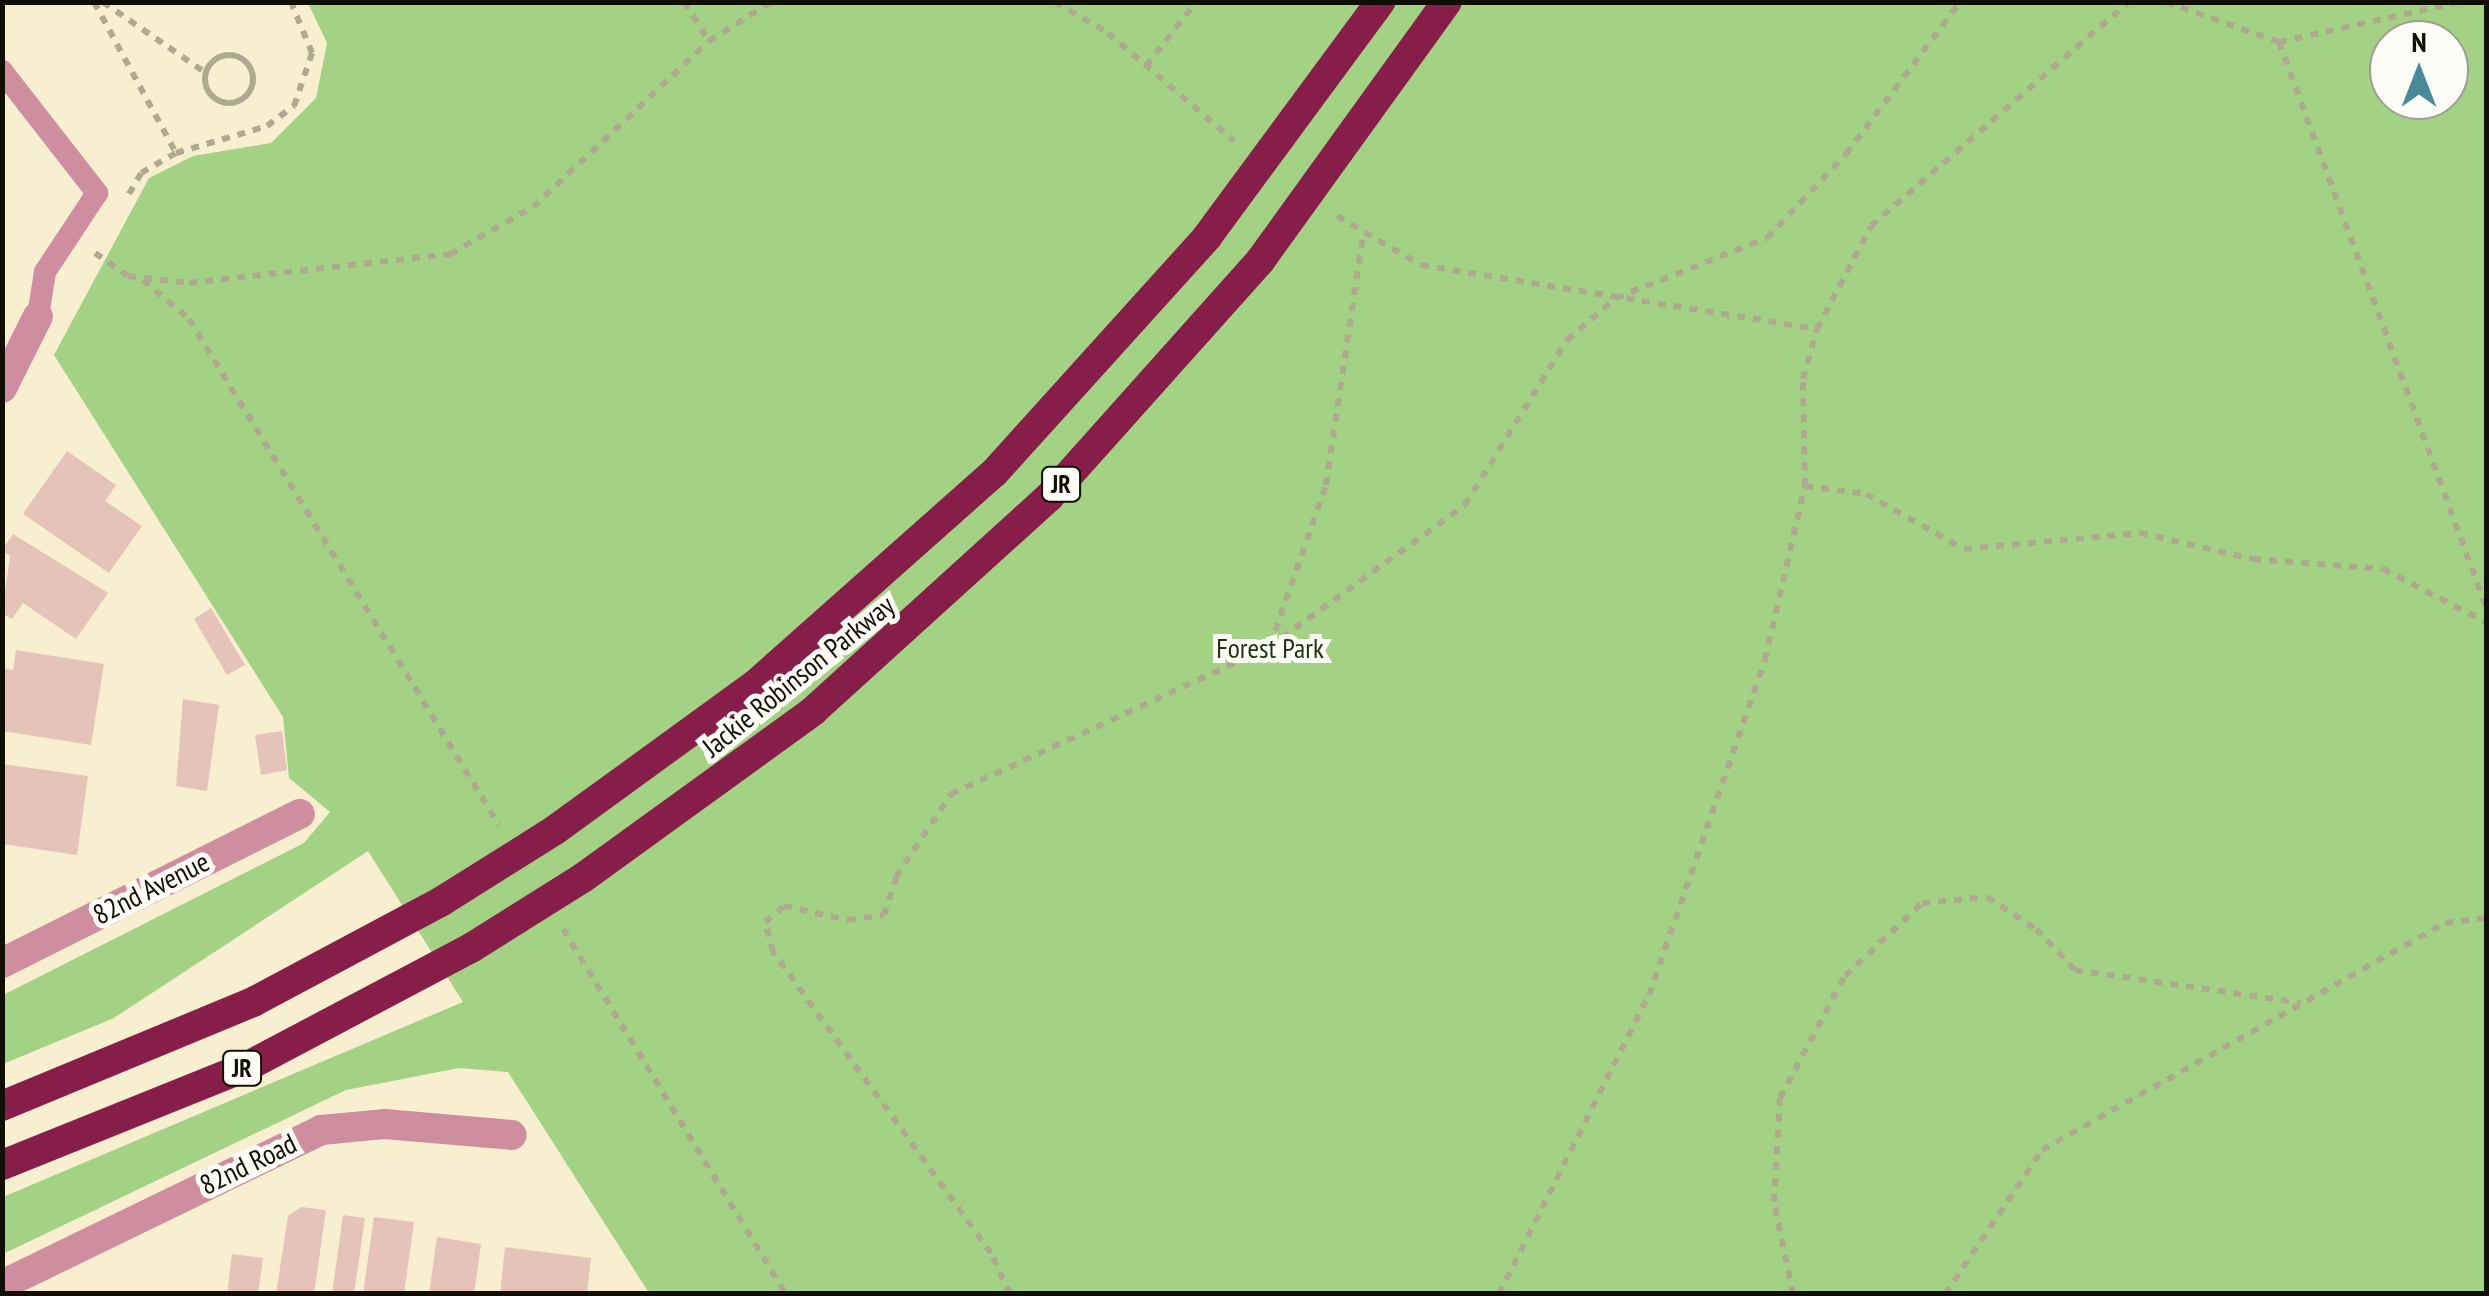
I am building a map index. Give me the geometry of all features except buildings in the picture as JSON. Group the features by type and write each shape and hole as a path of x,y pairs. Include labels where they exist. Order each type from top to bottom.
{"highway":[{"name":"Jackie Robinson Parkway","path":"2,1106 218,1018 442,901 555,830 772,672 1008,459 1208,237 1380,2"},
{"name":"Jackie Robinson Parkway","path":"2,1165 211,1082 471,948 584,877 812,711 1048,497 1260,261 1448,2"}],"street":[{"path":"2,388 38,316"},
{"name":"82nd Avenue","path":"2,963 300,814"},
{"name":"82nd Road","path":"2,1285 321,1130 384,1124 512,1135"}],"lane":[{"path":"2,71 97,193 45,272 38,316"}],"path":[{"path":"94,2 176,153"},
{"path":"103,2 206,73 208,90 228,103 247,97 253,82 250,66 232,56 206,73"},
{"path":"122,205 141,174 176,153 267,126 294,106 312,54 292,2"},
{"path":"684,2 709,41"},
{"path":"143,280 216,283 334,263 402,266 475,244 533,206 709,41 771,2"},
{"path":"1055,2 1146,66 1242,148"},
{"path":"1146,66 1196,2"},
{"path":"1010,1294 991,1253 773,952 765,922 784,906 848,920 884,915 896,877 951,794 1269,648 1465,505 1567,340 1616,298 1767,238 1846,154 1960,2"},
{"path":"1499,1294 1649,995 1765,660 1805,486 1803,379 1817,329 1871,226 2129,2"},
{"path":"2166,2 2279,42 2459,2"},
{"path":"2279,42 2486,607"},
{"path":"1334,214 1421,265 1817,329"},
{"path":"1269,648 1326,485 1363,234"},
{"path":"86,268 104,237"},
{"path":"95,253 143,280 189,319 505,836"},
{"path":"1805,486 1866,494 1964,549 2140,533 2254,559 2383,570 2486,622"},
{"path":"1793,1294 1774,1202 1780,1098 1845,976 1922,902 1987,898 2036,928 2075,970 2301,1003"},
{"path":"1946,1294 2042,1150 2445,924 2486,918"},
{"path":"557,920 786,1294"}],"green space":[{"name":"Forest Park","path":"308,3 2486,3 2486,1293 649,1293 508,1072 459,1068 346,1090 3,1254 3,1197 463,1002 368,851 114,1018 3,1064 3,995 304,843 330,812 289,778 283,717 54,355 149,178 193,156 271,143 316,98 327,43"}]}
